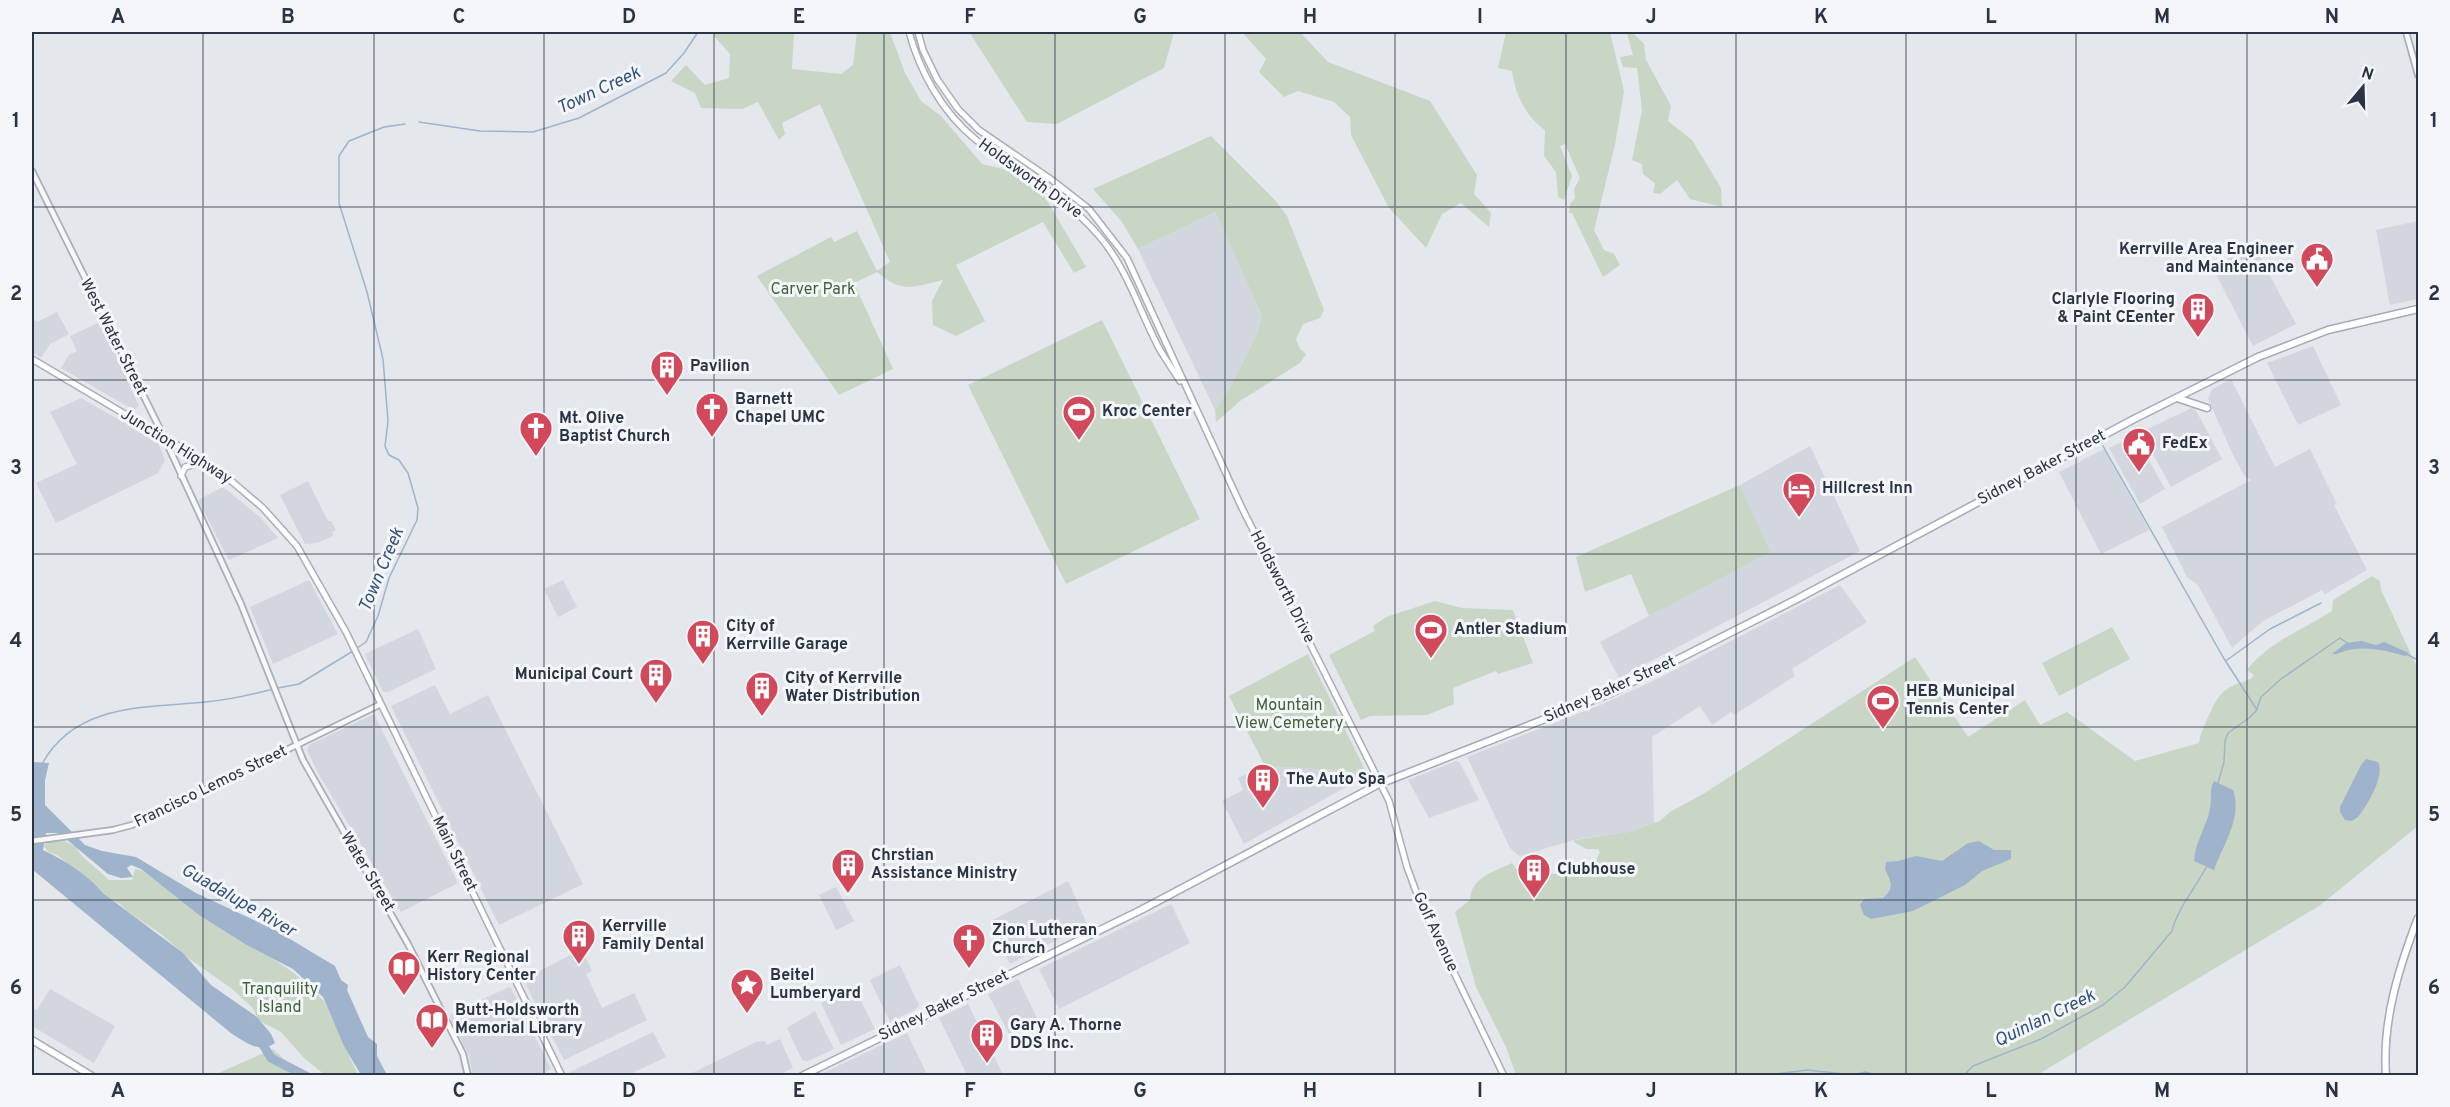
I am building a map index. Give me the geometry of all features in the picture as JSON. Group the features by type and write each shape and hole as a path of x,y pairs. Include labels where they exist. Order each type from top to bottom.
{"main road":[{"name":"Holdsworth Drive","path":"909,32 915,53 930,84 951,114 973,137 1067,203 1103,240 1119,262 1160,351 1186,389"},
{"name":"Holdsworth Drive","path":"918,32 923,50 938,79 958,109 996,144 1089,209 1126,258 1170,348 1186,389 1241,506 1380,783"},
{"name":"Sidney Baker Street","path":"802,1076 1131,914 1380,783 1611,693 1795,600 2176,398 2277,348 2365,320 2418,309"},
{"name":"Junction Highway","path":"32,359 204,462 263,508 304,554 346,632"},
{"path":"2176,398 2207,408"},
{"path":"181,476 185,467 204,462"},
{"name":"Main Street","path":"346,632 562,1076"},
{"name":"Golf Avenue","path":"1380,783 1395,820 1407,867 1420,902 1503,1076"},
{"path":"2386,1076 2386,1034 2394,988 2418,918"},
{"path":"32,1040 92,1076"}],"street":[{"path":"2406,32 2418,75"},
{"name":"West Water Street","path":"32,171 122,357 164,437 241,604 265,668"},
{"name":"Water Street","path":"265,668 296,746 328,807 408,944 463,1054 468,1076"},
{"name":"Francisco Lemos Street","path":"32,841 127,827 381,704"}],"shaded area":[{"path":"1215,212 1262,316 1257,334 1231,386 1215,410 1138,249"},
{"path":"2418,221 2418,299 2390,305 2376,230"},
{"path":"2254,246 2296,324 2253,346 2212,267"},
{"path":"57,312 69,334 50,344 41,358 32,352 32,322 36,320 37,322"},
{"path":"100,322 139,406 134,410 61,368 69,355 77,351 70,336"},
{"path":"2313,346 2341,405 2298,425 2267,363"},
{"path":"2231,379 2275,467 2310,449 2337,504 2334,505 2367,570 2325,594 2322,590 2263,621 2232,648 2198,585 2187,577 2162,527 2251,480 2246,478 2234,457 2208,399 2212,389"},
{"path":"81,398 158,442 165,460 158,473 56,523 36,483 77,464 50,412"},
{"path":"2194,407 2222,459 2171,487 2141,432"},
{"path":"2135,436 2165,489 2140,504 2109,448"},
{"path":"1810,446 1860,551 1619,678 1600,642 1769,552 1740,485"},
{"path":"2104,449 2149,530 2101,554 2059,472"},
{"path":"308,481 328,521 331,521 336,530 332,532 333,536 317,543 305,544 280,495"},
{"path":"223,487 260,517 278,538 229,560 198,500"},
{"path":"309,580 338,634 273,664 250,607"},
{"path":"563,580 577,607 558,617 544,589"},
{"path":"1840,585 1867,622 1792,669 1795,676 1734,715 1731,712 1712,725 1700,706 1652,737 1654,823 1628,832 1578,839 1519,856 1510,848 1467,757 1598,706 1649,683"},
{"path":"418,629 436,669 388,692 383,692 365,654"},
{"path":"435,685 450,714 488,695 583,884 499,925 391,706"},
{"path":"374,714 458,883 401,912 318,773 307,750 309,745"},
{"path":"1456,761 1460,763 1479,800 1429,818 1408,780"},
{"path":"1265,766 1350,771 1355,782 1244,844 1222,801 1243,790 1238,778"},
{"path":"1068,881 1087,924 1010,964 989,922"},
{"path":"836,887 854,921 836,930 819,895"},
{"path":"1171,904 1190,943 1059,1009 1039,969"},
{"path":"582,949 592,971 586,974 602,1008 634,993 647,1020 564,1060 527,987 526,978"},
{"path":"900,965 919,1005 916,1009 890,1022 870,980"},
{"path":"1018,979 1038,1020 1009,1034 988,994"},
{"path":"509,987 551,1069 539,1075 473,1075 469,1056 450,1017 451,1014"},
{"path":"854,987 875,1029 841,1045 821,1003"},
{"path":"50,989 115,1026 94,1063 32,1026 32,1007 37,1010"},
{"path":"968,1004 1003,1075 967,1075 939,1018"},
{"path":"815,1011 834,1049 808,1061 802,1060 787,1028"},
{"path":"653,1032 666,1057 628,1075 572,1075 570,1072"},
{"path":"907,1033 926,1072 920,1075 819,1075"},
{"path":"780,1039 793,1068 779,1075 693,1076 692,1073 756,1042 765,1041 767,1045"}],"green space":[{"name":"Carver Park","path":"715,32 794,32 792,69 841,74 853,65 857,32 890,32 905,73 921,101 941,116 982,164 1007,170 1042,192 1086,267 1074,273 1043,222 956,265 985,321 956,336 933,325 932,301 943,280 908,287 894,284 877,272 854,283 893,369 839,395 757,276 831,237 834,242 857,231 877,271 890,262 820,104 782,123 785,134 779,140 758,102 742,109 701,108 695,93 671,81 686,65 705,85 729,78 730,54 714,36"},
{"path":"969,32 1174,32 1164,68 1057,124 1027,122"},
{"path":"1242,32 1300,32 1328,62 1430,101 1477,175 1474,194 1491,213 1489,227 1461,203 1442,214 1426,248 1389,208 1351,135 1350,117 1334,102 1298,91 1284,97 1259,72 1266,59"},
{"path":"1506,32 1610,32 1624,91 1615,145 1594,230 1604,250 1614,254 1620,265 1603,277 1572,213 1569,213 1570,204 1575,198 1574,189 1580,178 1565,144 1560,146 1572,176 1564,200 1558,197 1556,172 1544,156 1545,130 1532,119 1522,104 1512,71 1498,68"},
{"path":"1632,32 1644,44 1646,60 1671,106 1668,121 1692,140 1721,188 1722,207 1690,199 1677,180 1660,194 1653,193 1655,183 1643,174 1642,164 1632,160 1642,110 1637,68 1623,67 1620,57 1633,55 1627,33"},
{"path":"1211,136 1275,200 1287,216 1324,310 1320,318 1303,324 1296,339 1300,349 1306,354 1300,363 1240,401 1216,422 1215,410 1231,386 1257,334 1262,316 1215,212 1138,249 1122,222 1093,189"},
{"name":"Kroc Center","path":"1102,320 1200,519 1066,584 968,385"},
{"path":"1740,485 1770,552 1649,616 1631,574 1585,592 1576,557"},
{"path":"2372,576 2380,581 2381,590 2418,669 2418,826 2319,906 2037,1075 1516,1075 1506,1047 1476,987 1455,912 1470,900 1474,886 1485,876 1512,863 1518,872 1570,875 1571,871 1586,872 1594,864 1600,852 1598,849 1586,849 1574,842 1575,840 1628,832 1660,821 1670,812 1703,794 1915,657 1968,737 2025,700 2040,725 2067,712 2135,761 2199,743 2218,698 2231,686 2251,679 2254,675 2247,670 2255,660 2286,637 2332,611 2333,600"},
{"name":"Antler Stadium","path":"1435,601 1462,608 1513,610 1533,663 1498,674 1496,671 1453,688 1454,704 1427,715 1370,716 1361,720 1329,655 1375,631 1373,626 1386,617"},
{"path":"2112,627 2130,659 2059,696 2042,663"},
{"name":"Mountain View Cemetery","path":"1308,654 1368,776 1355,782 1349,771 1265,766 1229,696"},
{"name":"Tranquility Island","path":"59,838 76,847 81,855 109,880 132,880 135,869 141,870 294,973 324,1001 358,1075 325,1075 304,1058 281,1032 258,1020 253,1008 231,988 188,958 161,934 120,904 109,899 98,887 57,855 48,852 44,846 47,840"},
{"path":"273,1049 301,1075 214,1075"}],"water":[{"path":"2361,641 2376,645 2384,642 2409,653 2405,656 2363,649 2332,654 2346,643"},
{"path":"2366,759 2378,762 2380,768 2377,783 2358,817 2352,821 2345,820 2340,807"},
{"path":"33,762 49,763 45,780 45,805 85,845 102,851 136,857 196,893 275,930 335,966 341,980 348,985 347,990 368,1037 377,1044 377,1056 387,1075 361,1075 344,1046 323,997 293,969 245,944 199,915 141,869 131,865 127,868 133,877 121,878 108,874 59,833 46,833 43,850 91,880 104,894 183,953 211,985 257,1017 271,1034 275,1043 258,1047 232,1034 33,870"},
{"path":"2214,781 2233,790 2236,810 2231,831 2214,870 2194,861 2196,848 2210,809"},
{"path":"1979,841 1994,850 2011,850 2011,859 1982,871 1965,885 1913,911 1871,919 1864,915 1860,905 1864,899 1883,898 1890,891 1891,884 1885,869 1886,862 1916,856 1942,861 1968,843"}],"waterway":[{"name":"Town Creek","path":"419,122 480,131 533,132 579,118 666,73 684,53 698,32"},
{"name":"Town Creek","path":"357,648 366,642 378,616 389,578 417,520 418,508 408,473 399,460 389,455 385,446 388,421 383,359 367,292 339,203 339,156 349,141 384,127 405,124"},
{"path":"2103,446 2223,657 2257,710"},
{"path":"2227,660 2270,629 2321,603"},
{"name":"Quinlan Creek","path":"2218,783 2228,733 2256,711 2261,697 2281,679 2340,638 2347,643"},
{"name":"Town Creek","path":"278,688 299,684 353,651"},
{"name":"Quinlan Creek","path":"2406,654 2418,660"},
{"name":"Town Creek","path":"42,764 56,744 73,729 113,712 222,700 273,689"},
{"name":"Quinlan Creek","path":"1963,1076 1973,1066 2041,1039 2103,1005 2125,987 2172,931 2183,906 2208,864"},
{"name":"Guadalupe River","path":"259,1038 271,1058 306,1076"},
{"name":"Quinlan Creek","path":"1761,1076 1807,1070 1854,1075 1865,1072 1880,1076"}],"place":[{"name":"Kerrville Area Engineer and Maintenance","path":"2317,288"},
{"name":"Clarlyle Flooring & Paint CEenter","path":"2198,338"},
{"name":"Pavilion","path":"667,396"},
{"name":"Barnett Chapel UMC","path":"712,438"},
{"name":"Kroc Center","path":"1079,441"},
{"name":"Mt. Olive Baptist Church","path":"536,457"},
{"name":"FedEx","path":"2139,473"},
{"name":"Hillcrest Inn","path":"1799,518"},
{"name":"Antler Stadium","path":"1431,659"},
{"name":"City of Kerrville Garage","path":"703,665"},
{"name":"Municipal Court","path":"656,704"},
{"name":"City of Kerrville Water Distribution","path":"762,717"},
{"name":"HEB Municipal Tennis Center","path":"1883,730"},
{"name":"The Auto Spa","path":"1263,809"},
{"name":"Chrstian Assistance Ministry","path":"848,894"},
{"name":"Clubhouse","path":"1534,899"},
{"name":"Kerrville Family Dental","path":"579,965"},
{"name":"Zion Lutheran Church","path":"969,969"},
{"name":"Kerr Regional History Center","path":"404,996"},
{"name":"Beitel Lumberyard","path":"747,1014"},
{"name":"Butt-Holdsworth Memorial Library","path":"432,1049"},
{"name":"Gary A. Thorne DDS Inc.","path":"987,1064"}]}
